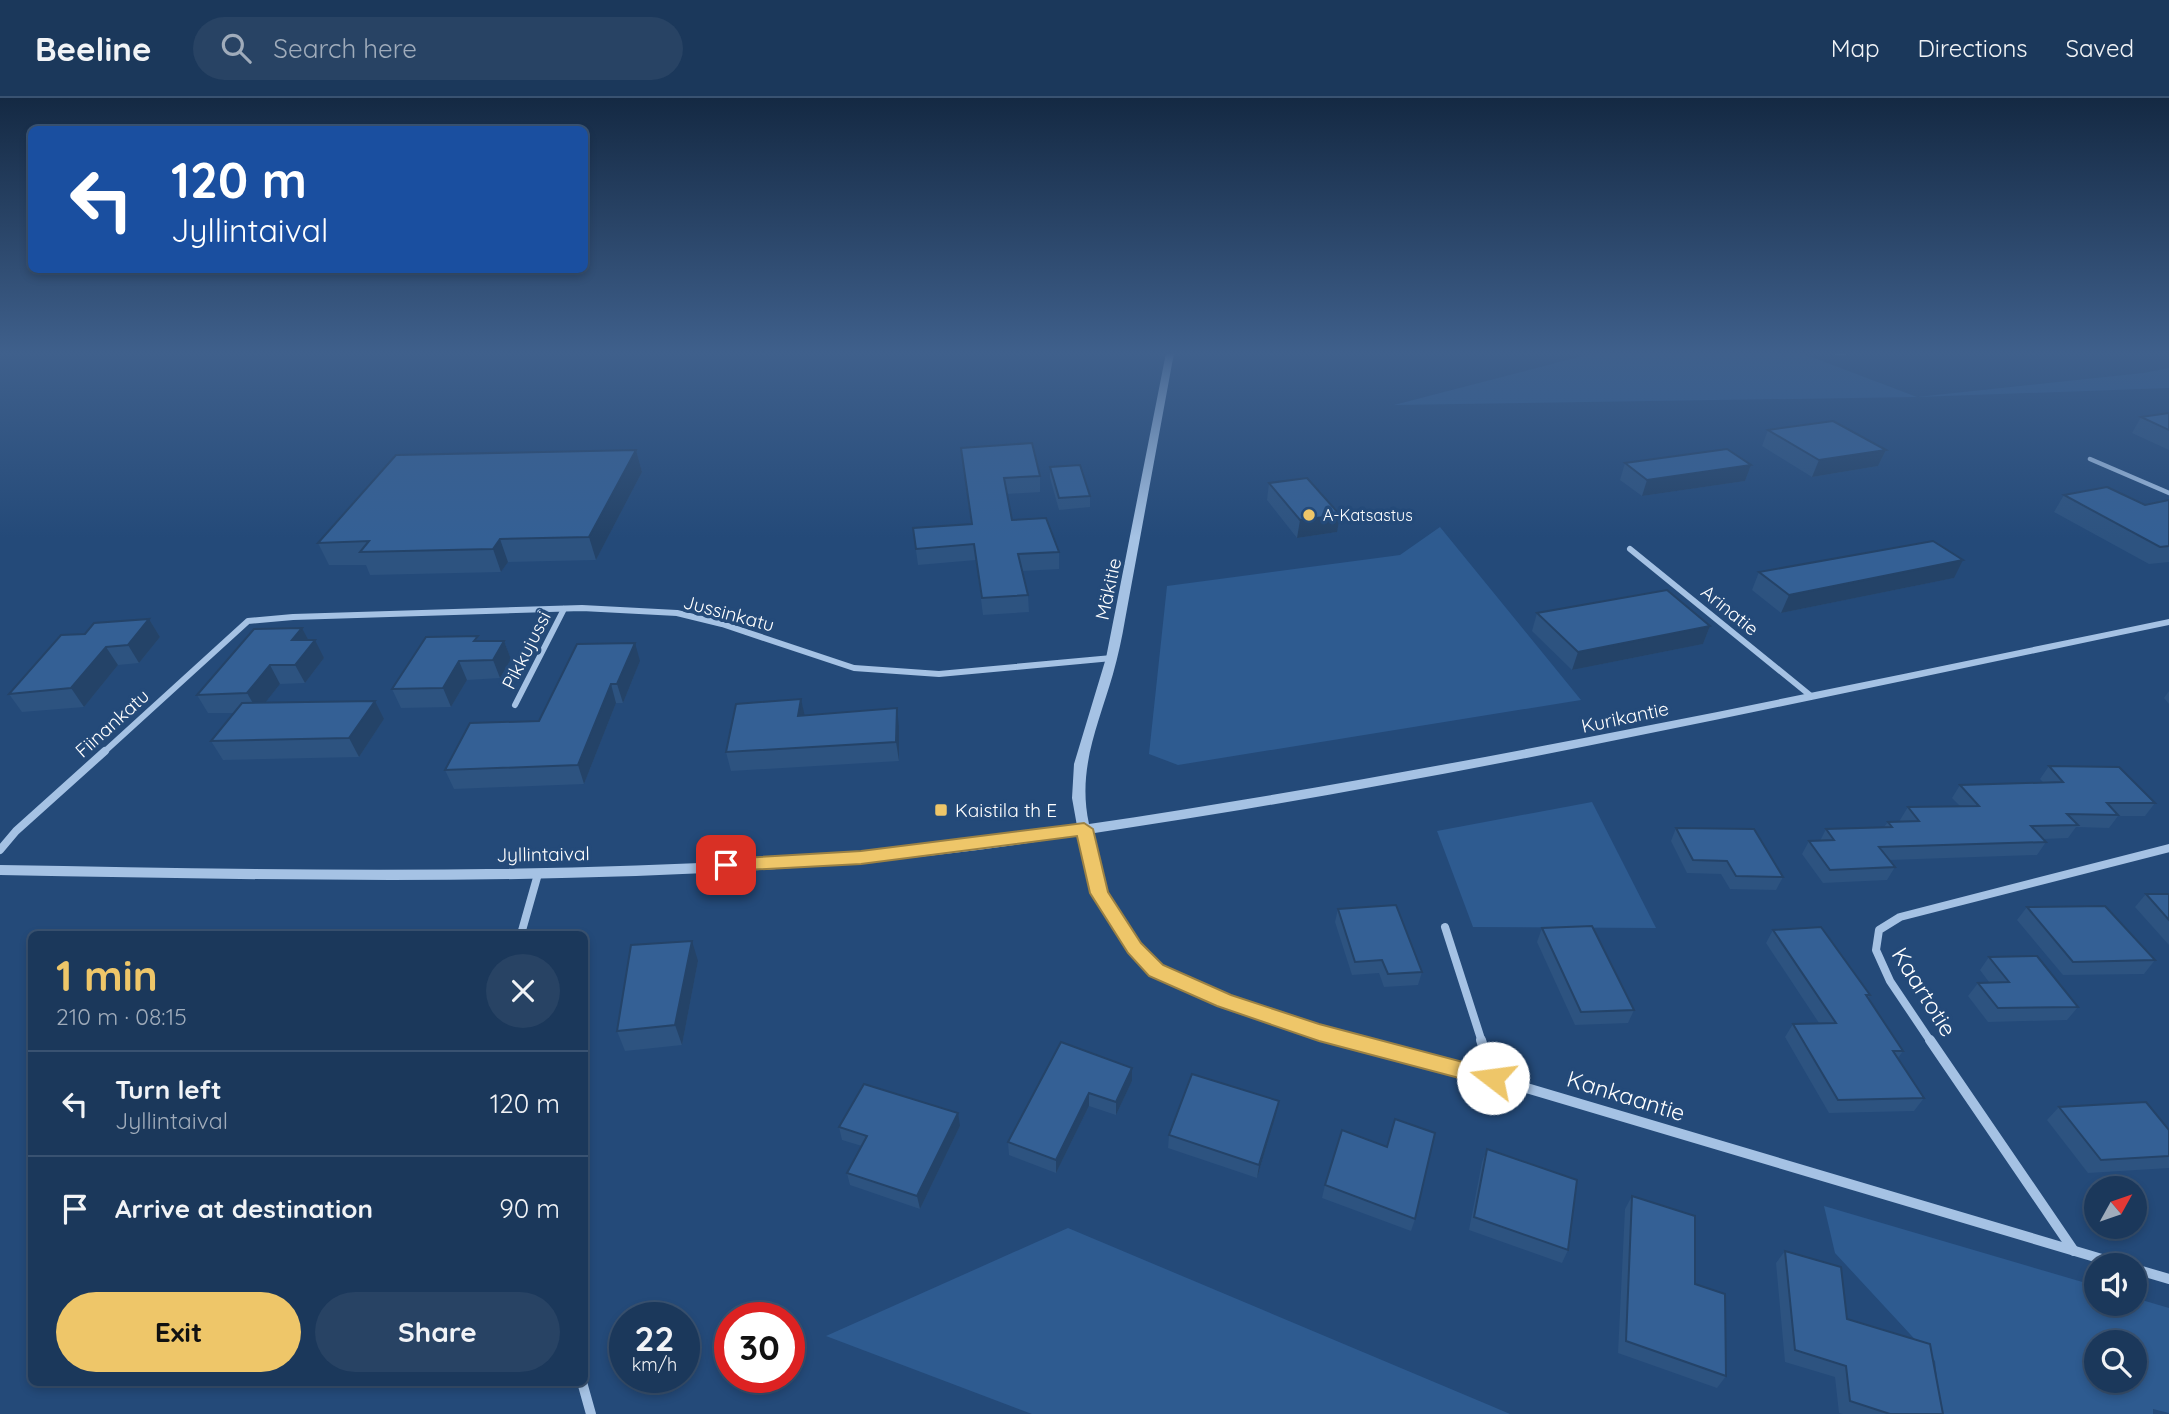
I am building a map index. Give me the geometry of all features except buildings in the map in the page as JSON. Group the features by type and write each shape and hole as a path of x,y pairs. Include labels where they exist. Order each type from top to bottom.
{"street":[{"name":"Mäkitie","path":"1084,829 1078,798 1080,771 1112,658 1138,534 1156,414"},
{"path":"2090,459 2169,494"},
{"name":"Arinatie","path":"1630,549 1811,696"},
{"name":"Jussinkatu","path":"248,621 293,617 564,609 677,613 722,624 854,668 939,674 1112,658"},
{"name":"Pikkujussi","path":"515,705 564,609"},
{"name":"Fiinankatu","path":"0,850 16,831 248,621"},
{"name":"Kurikantie","path":"1084,829 1327,792 1567,747 2169,622"},
{"name":"Jyllintaival","path":"0,870 326,875 538,874 861,858 1084,829"},
{"name":"Kankaantie","path":"1084,829 1100,893 1135,948 1156,971 1224,1000 1319,1032 1493,1078 2084,1254"},
{"name":"Kaartotie","path":"2074,1251 1890,981 1876,950 1879,930 1900,917 2169,848"},
{"path":"522,931 538,874"},
{"path":"1445,927 1493,1078"},
{"path":"2147,1273 2169,1279"},
{"path":"583,1386 591,1414"}],"shaded area":[{"path":"1440,527 1581,700 1178,765 1149,754 1167,586 1400,555"},
{"path":"1592,802 1656,928 1473,927 1437,831"},
{"path":"1824,1206 2084,1282 2084,1316 2147,1316 2147,1302 2169,1308 2169,1413 2153,1409 2153,1414 1941,1414 1935,1361 1835,1253"},
{"path":"1068,1228 1510,1414 1032,1414 826,1336"}],"place":[{"name":"A-Katsastus","path":"1309,515"},
{"name":"Kaistila th E","path":"941,810"}],"route":[{"path":"726,865 861,858 1084,829 1090,860 1104,901 1135,948 1156,971 1224,1000 1319,1032 1493,1078"}]}
